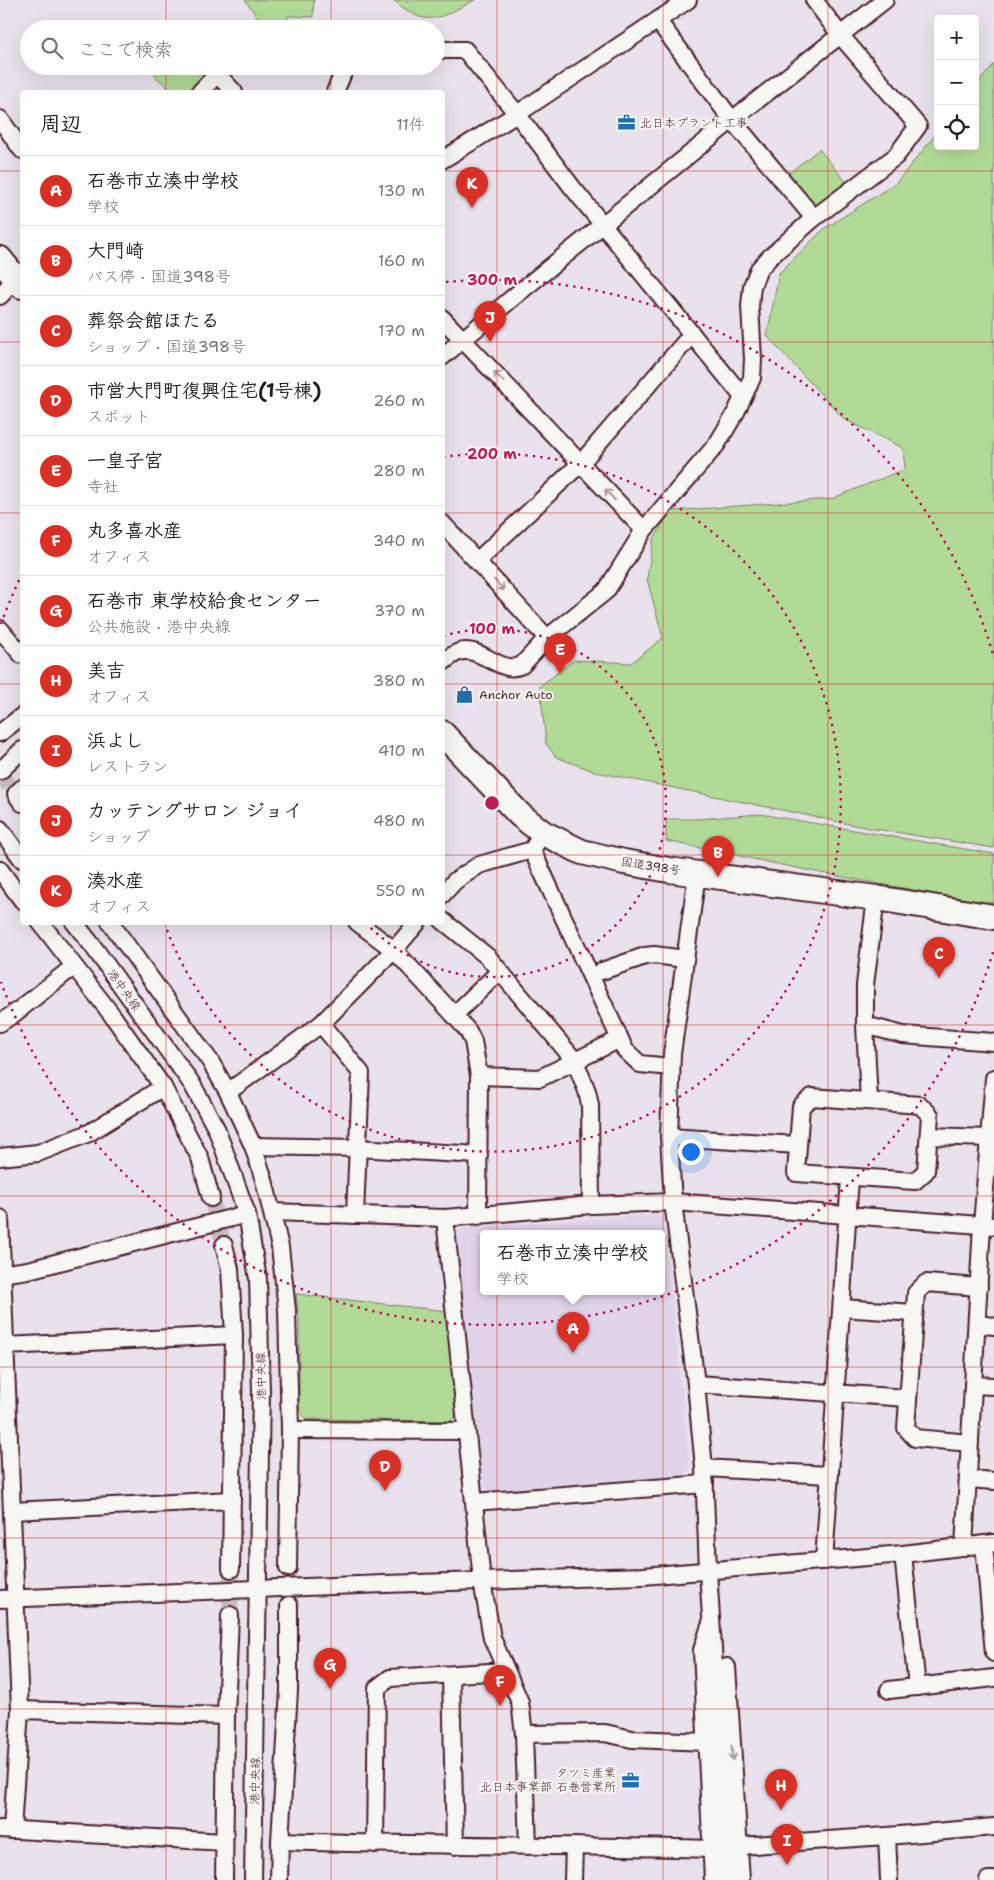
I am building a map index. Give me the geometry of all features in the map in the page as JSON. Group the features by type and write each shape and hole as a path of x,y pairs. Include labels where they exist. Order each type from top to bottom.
{"highway":[{"path":"0,259 20,279"},
{"name":"国道398号","path":"445,736 508,804 537,842 624,862 697,874 876,898 994,917"}],"street":[{"path":"445,158 517,114 688,0"},
{"path":"445,661 457,652 476,652 511,668 522,665 548,638 606,591 644,530 717,444 752,378 753,359 750,306 752,286 759,270 770,256 814,218 896,156 918,126 841,36 814,0"},
{"path":"445,355 732,120 885,0"},
{"path":"658,21 732,120 814,218"},
{"path":"445,50 465,50 517,114 572,187 742,397"},
{"path":"202,90 216,75"},
{"path":"224,75 233,90"},
{"path":"336,90 342,75"},
{"path":"0,119 20,147"},
{"path":"0,296 20,279"},
{"path":"445,321 644,530"},
{"path":"477,561 581,463 692,334"},
{"path":"445,526 548,638"},
{"path":"0,629 20,653"},
{"path":"0,733 20,718"},
{"path":"0,771 20,752"},
{"path":"0,829 20,856"},
{"path":"445,892 456,881 479,865 537,842 625,1050 640,1064 671,1067"},
{"path":"0,870 20,897"},
{"path":"697,874 671,1067 669,1137 673,1202 696,1384 705,1476 708,1571 728,1880"},
{"path":"868,1101 865,985 876,898"},
{"path":"445,922 488,957 575,1061 587,1091 590,1105 591,1205"},
{"path":"42,925 117,1022 163,1087 200,1158 210,1198"},
{"name":"港中央線","path":"76,925 192,1084 217,1130 247,1214 258,1279 262,1391 253,1880"},
{"path":"112,925 210,1060 228,1092 253,1146 272,1212 280,1247 287,1310 290,1430 288,1568"},
{"path":"361,925 394,950 468,1031 473,1041 479,1076 478,1216"},
{"path":"228,1092 321,1024 394,950 415,925"},
{"path":"602,971 645,956 654,955 685,959"},
{"path":"0,1022 15,1013 73,967"},
{"path":"454,1015 499,972"},
{"path":"321,1024 361,1072 355,1214"},
{"path":"865,1025 903,1035 994,1042"},
{"path":"479,1076 540,1078 620,1039"},
{"path":"964,1547 979,1287 988,1226 991,1157 989,1138 994,1078"},
{"path":"0,1157 38,1152 89,1133 163,1087"},
{"path":"812,1097 868,1101 920,1105 930,1115 926,1171 915,1181 796,1173 801,1106 812,1097"},
{"path":"929,1136 989,1138"},
{"path":"669,1137 798,1145"},
{"path":"253,1146 357,1148 479,1155"},
{"path":"824,1561 850,1178"},
{"path":"272,1212 445,1218 591,1205 673,1202 988,1226"},
{"path":"1,1274 28,1270 247,1214"},
{"path":"0,1218 17,1599 20,1710 6,1830 224,1842"},
{"path":"445,1218 482,1581 492,1638 520,1702 524,1734 528,1846"},
{"path":"224,1244 230,1269 234,1335 231,1569"},
{"path":"970,1443 915,1438 906,1428 916,1293 926,1283 979,1287"},
{"path":"842,1308 914,1312"},
{"path":"977,1324 994,1326"},
{"path":"5,1346 234,1335"},
{"path":"696,1384 908,1398"},
{"path":"973,1385 994,1386"},
{"path":"290,1430 466,1431"},
{"path":"474,1502 705,1476 829,1476"},
{"path":"968,1479 994,1481"},
{"path":"12,1510 232,1500"},
{"path":"0,1599 643,1576 902,1554 989,1544 994,1647"},
{"path":"902,1554 916,1687"},
{"path":"279,1880 289,1690 289,1605"},
{"path":"224,1880 226,1716 230,1616"},
{"path":"712,1619 702,1650 713,1880"},
{"path":"712,1619 726,1653 741,1880"},
{"path":"375,1844 377,1688 390,1678 506,1672"},
{"path":"451,1675 455,1846"},
{"path":"889,1690 994,1678"},
{"path":"20,1710 226,1716"},
{"path":"524,1734 605,1733 632,1740 707,1742"},
{"path":"739,1846 994,1827"},
{"path":"887,1836 890,1880"},
{"path":"280,1841 455,1846 712,1849"},
{"path":"573,1880 574,1846"},
{"path":"988,1880 994,1880"}],"shaded area":[{"path":"657,1214 664,1221 665,1230 480,1230 480,1295 665,1295 665,1231 690,1469 684,1476 489,1491 483,1485 455,1236 460,1228"}],"green space":[{"path":"245,0 314,0 313,17 288,16 287,20 259,20"},
{"path":"393,0 475,0 450,13 424,18 408,11"},
{"path":"994,64 994,848 869,828 596,772 556,757 546,744 540,686 574,660 631,663 663,638 647,579 653,540 671,511 831,499 905,469 903,448 844,419 767,336 779,273 824,229 896,183 934,137 934,150 979,150 979,82"},
{"path":"154,75 207,75 193,90 171,90"},
{"path":"819,149 847,183 816,208 788,174"},
{"path":"760,814 994,854 994,905 821,873 666,841 666,819 697,819"},
{"path":"296,1294 447,1311 457,1414 451,1421 306,1419 299,1413 299,1319"}],"tunnel":[{"path":"0,773 10,787"},
{"path":"211,1198 224,1245"},
{"path":"230,1615 231,1569"}],"place":[{"name":"北日本プラント工事","path":"626,123"},
{"name":"湊水産","path":"472,208"},
{"name":"カッテングサロン ジョイ","path":"490,342"},
{"name":"一皇子宮","path":"560,674"},
{"name":"Anchor Auto","path":"465,695"},
{"name":"大門崎","path":"718,877"},
{"name":"葬祭会館ほたる","path":"939,978"},
{"name":"石巻市立湊中学校","path":"573,1353"},
{"name":"市営大門町復興住宅(1号棟)","path":"385,1491"},
{"name":"石巻市 東学校給食センター","path":"330,1689"},
{"name":"丸多喜水産","path":"500,1706"},
{"name":"タツミ産業 北日本事業部 石巻営業所","path":"630,1780"},
{"name":"美吉","path":"781,1810"},
{"name":"浜よし","path":"787,1865"}]}
